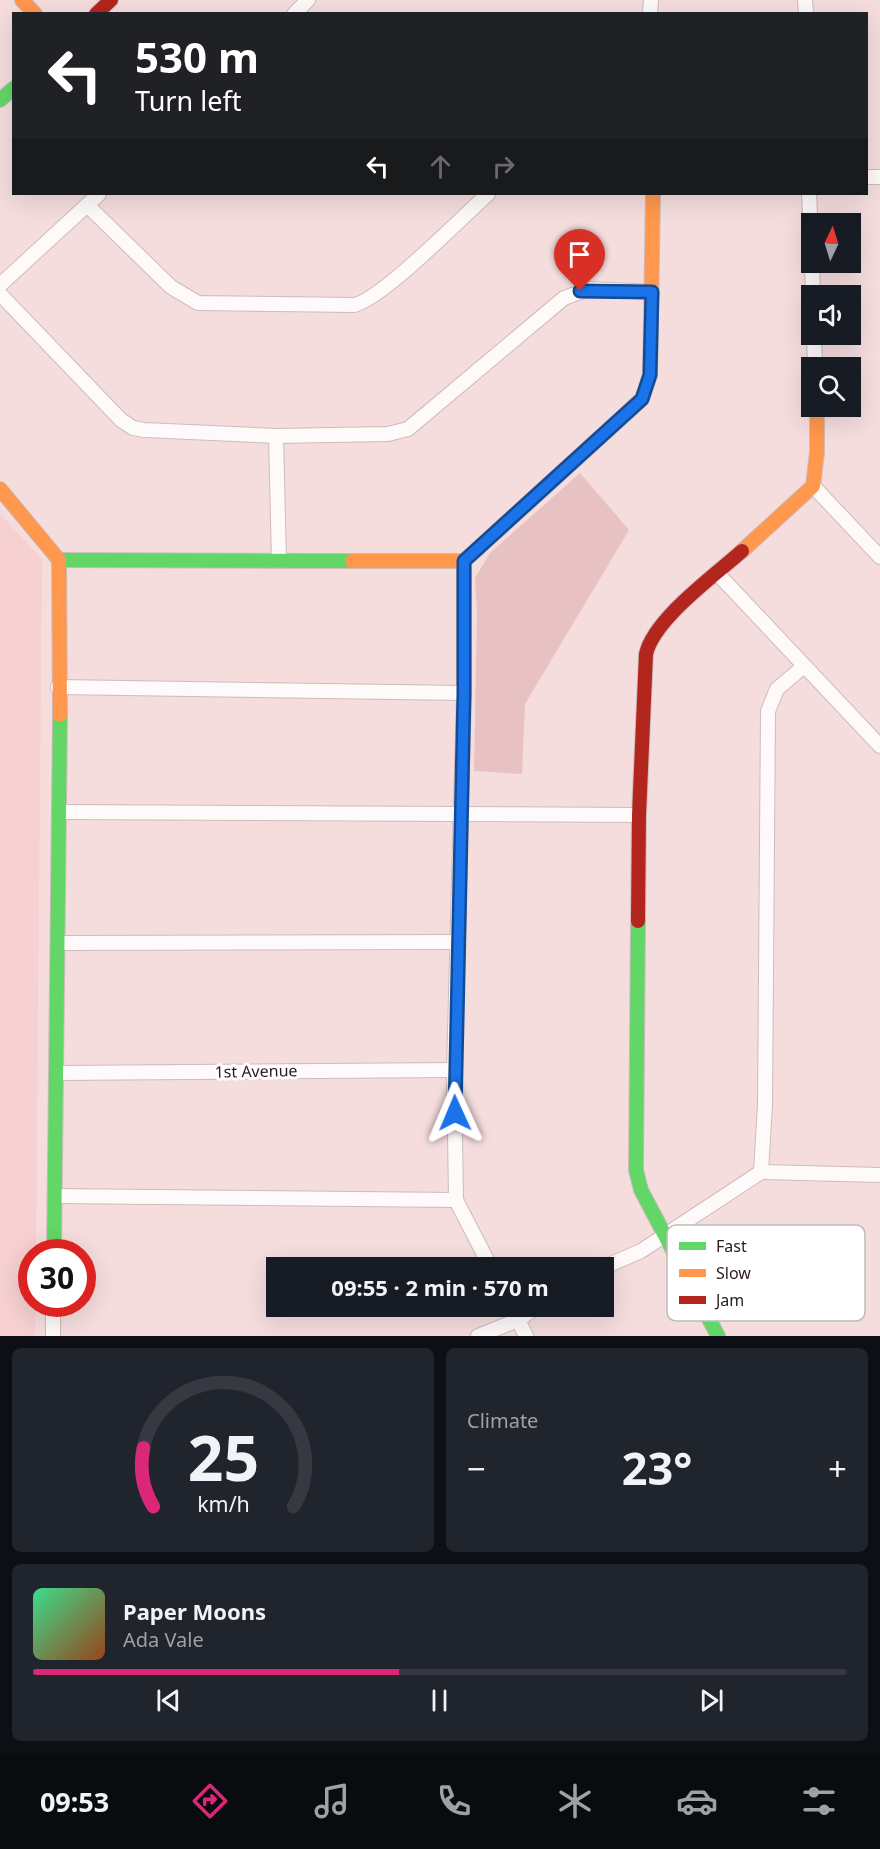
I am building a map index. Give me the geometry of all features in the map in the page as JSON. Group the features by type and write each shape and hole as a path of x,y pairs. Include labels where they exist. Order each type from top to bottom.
{"street":[{"path":"22,0 33,12"},
{"path":"98,12 111,0"},
{"path":"296,12 308,0"},
{"path":"0,100 12,90"},
{"path":"0,285 98,195"},
{"path":"87,205 171,287 198,303 354,305 363,303 384,288 487,195"},
{"path":"59,560 464,561 642,399 650,375 653,195"},
{"path":"809,195 810,213"},
{"path":"0,294 121,420 133,428 157,432 276,436 388,434 408,429 564,298 589,290 652,292"},
{"path":"667,1240 641,1190 636,1170 639,815 646,654 649,641 660,625 813,486 818,452 817,417"},
{"path":"276,436 279,561"},
{"path":"813,486 880,557"},
{"path":"0,489 59,560 58,687 61,812 54,1239"},
{"path":"464,561 464,693 454,1070 456,1200 485,1257"},
{"path":"717,573 803,667 880,746"},
{"path":"761,1172 765,1104 768,711 777,688 803,667"},
{"path":"58,687 464,693"},
{"path":"61,812 461,812 639,815"},
{"path":"59,943 458,942"},
{"name":"1st Avenue","path":"58,1073 454,1070"},
{"path":"678,1225 761,1172 880,1175"},
{"path":"55,1196 456,1200"},
{"path":"614,1263 641,1251 667,1232"},
{"path":"53,1317 53,1336"},
{"path":"516,1317 526,1336"},
{"path":"478,1336 522,1317"},
{"path":"710,1321 718,1336"}],"shaded area":[{"path":"580,473 629,530 525,704 522,774 474,771 477,613 475,578 490,553"},
{"path":"0,514 42,559 36,1239 18,1239 18,1317 36,1317 35,1336 0,1336"}],"traffic: fast":[{"path":"0,100 12,90"},
{"path":"59,560 352,561"},
{"path":"54,1239 60,715"},
{"path":"638,921 636,1170 641,1190 667,1239"},
{"path":"710,1321 718,1336"}],"traffic: slow":[{"path":"22,0 33,12"},
{"path":"352,561 464,561 642,399 650,375 653,195"},
{"path":"742,551 813,486 817,452 817,417"},
{"path":"0,489 59,560 60,715"}],"traffic: jam":[{"path":"98,12 111,0"},
{"path":"638,921 639,815 646,654 660,627 686,599 742,551"}],"route":[{"path":"455,1113 454,1070 464,693 464,561 642,399 649,384 652,292 580,291"}]}
